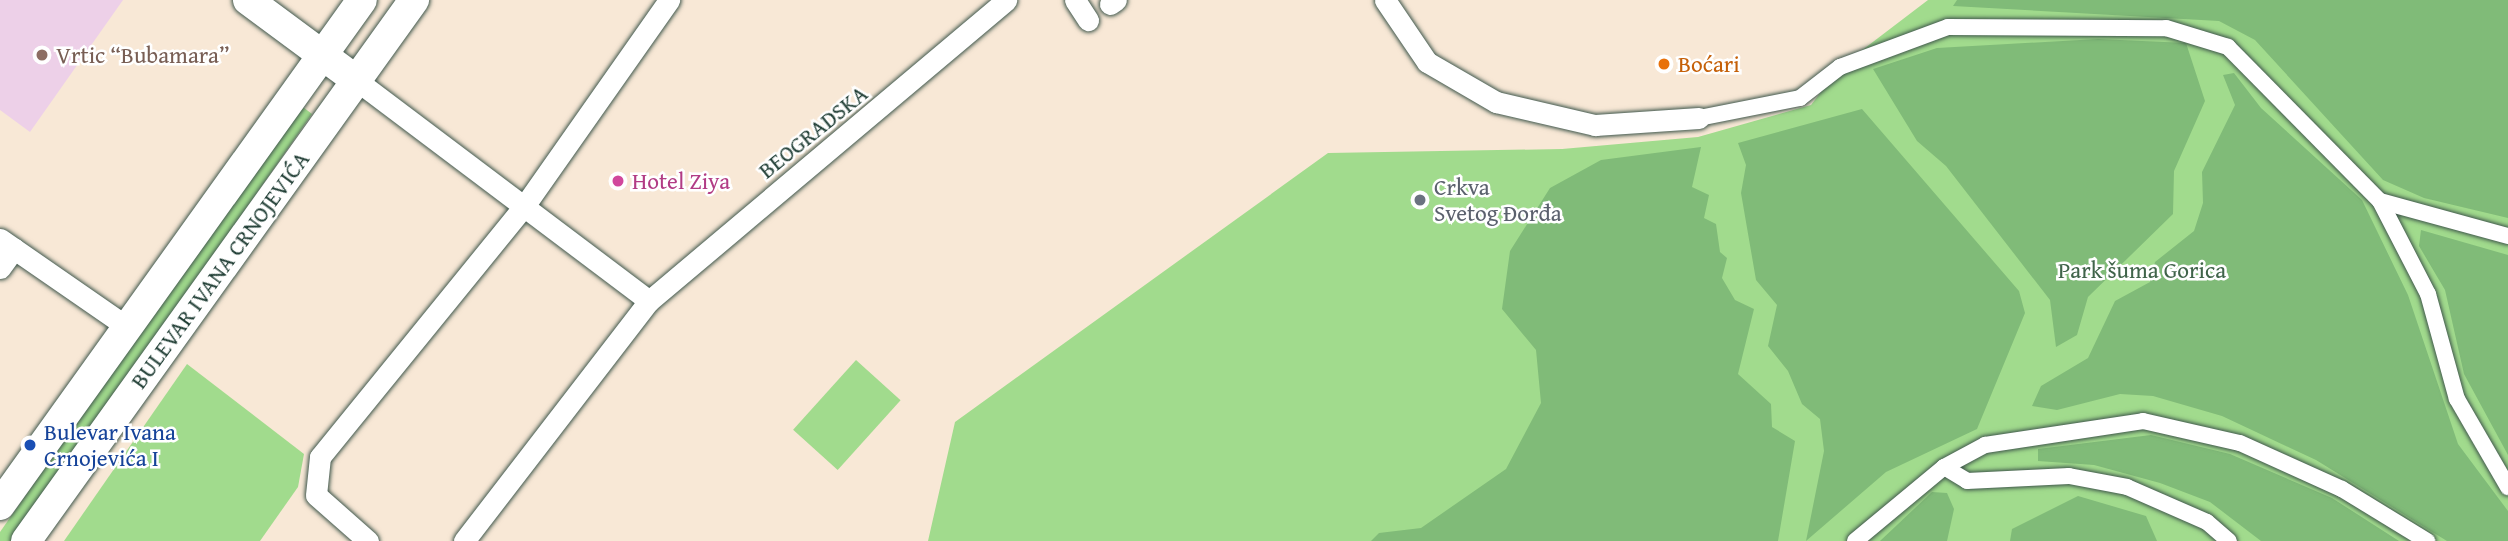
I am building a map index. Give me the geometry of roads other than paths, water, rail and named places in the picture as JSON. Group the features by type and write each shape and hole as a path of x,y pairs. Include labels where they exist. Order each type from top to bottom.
{"main road":[{"path":"248,0 356,80"},
{"name":"BULEVAR IVANA CRNOJEVIĆA","path":"0,505 362,0"},
{"name":"BULEVAR IVANA CRNOJEVIĆA","path":"26,541 414,0"}],"street":[{"path":"368,541 316,495 320,457 525,205 668,0"},
{"name":"BEOGRADSKA","path":"464,541 649,301 1006,0"},
{"path":"1075,0 1088,20"},
{"path":"1385,0 1427,62 1496,102 1595,125 1699,118 1800,98 1840,67 1948,27 2166,28 2228,47 2380,201 2428,294 2457,399 2508,487"},
{"path":"356,80 649,301"},
{"path":"2380,201 2508,236"},
{"path":"0,268 7,244 128,327"},
{"path":"1855,541 1944,467 1984,445 2143,421 2239,443 2342,489 2427,541"},
{"path":"1944,467 1967,481 2069,476 2127,487 2207,522 2229,541"}],"place":[{"name":"Vrtic “Bubamara”","path":"42,55"},
{"name":"Boćari","path":"1664,64"},
{"name":"Hotel Ziya","path":"618,181"},
{"name":"Crkva Svetog Đorđa","path":"1420,200"},
{"name":"Bulevar Ivana Crnojevića I","path":"30,445"}],"park label":[{"name":"Park šuma Gorica","path":"2142,270"}]}
